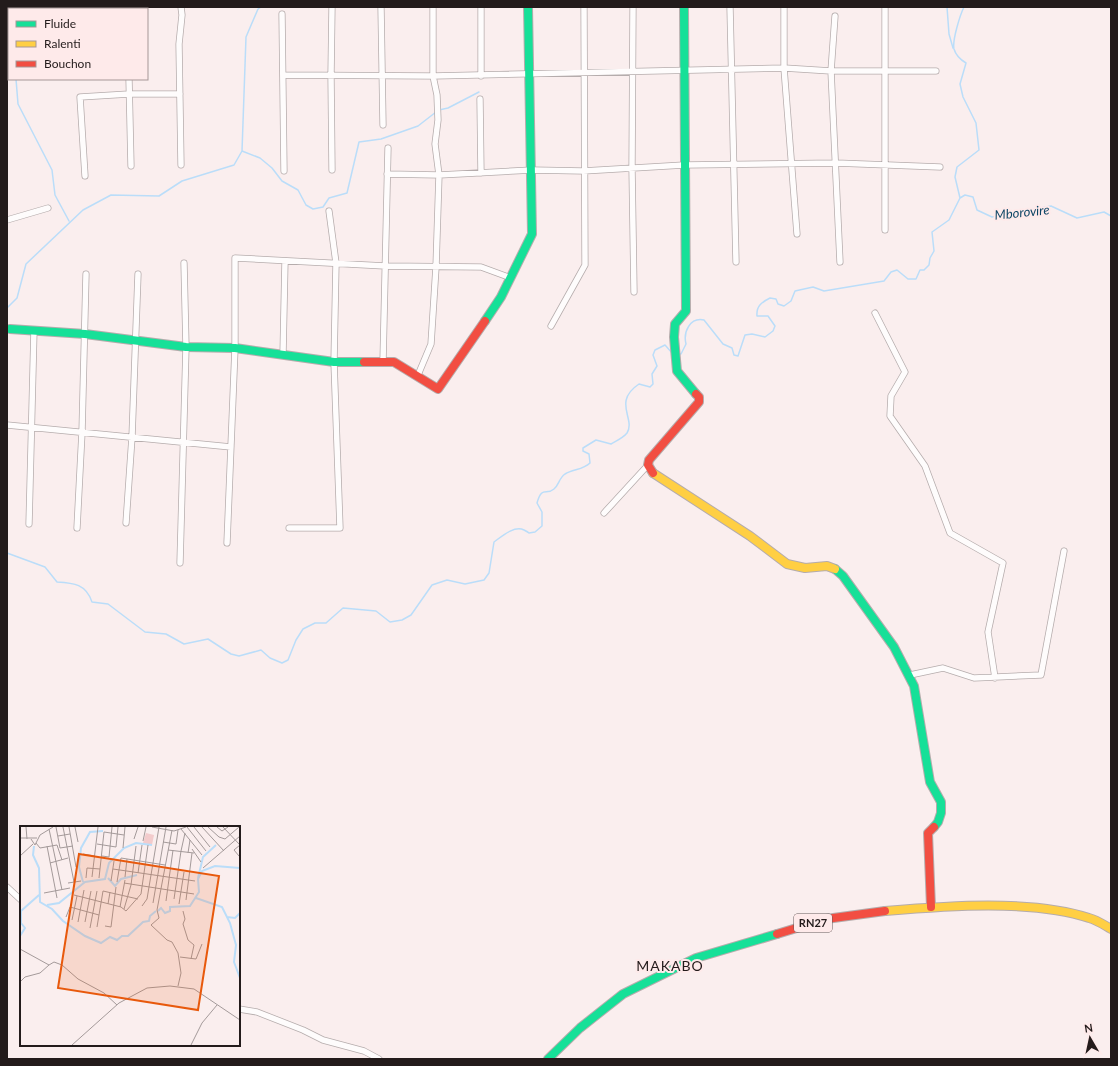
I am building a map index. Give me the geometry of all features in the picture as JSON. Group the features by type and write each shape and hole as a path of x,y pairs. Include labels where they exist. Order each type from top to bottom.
{"street":[{"path":"181,7 181,165"},
{"path":"332,7 332,170"},
{"path":"381,7 383,125"},
{"path":"418,375 431,344 436,267 439,175 435,144 438,120 438,95 433,76 433,7"},
{"path":"480,7 481,76"},
{"path":"10,329 86,334 135,342 186,347 235,348 334,362 394,362 418,375 438,389 501,297 532,234 528,7"},
{"path":"551,326 585,266 583,171 584,7"},
{"path":"633,7 632,168 634,292"},
{"path":"604,512 648,465 649,460 699,402 699,398 677,371 674,337 676,324 686,311 684,7"},
{"path":"730,7 736,262"},
{"path":"784,7 784,68 790,163 797,234"},
{"path":"885,7 885,230"},
{"path":"282,14 284,75 284,171"},
{"path":"835,16 831,71 840,262"},
{"path":"284,75 481,76 584,72 633,73 784,68 831,71 936,71"},
{"path":"129,80 128,94 131,166"},
{"path":"85,176 80,97 128,94 180,94"},
{"path":"480,99 481,173"},
{"path":"383,362 388,148"},
{"path":"387,174 439,175 532,170 583,171 684,165 790,163 836,163 940,167"},
{"path":"7,220 48,208"},
{"path":"289,528 340,528 334,362 336,263 329,211"},
{"path":"227,543 235,348 235,258 385,266 481,267 511,278"},
{"path":"283,354 285,261"},
{"path":"180,563 186,347 184,262"},
{"path":"77,528 86,334 86,274"},
{"path":"126,523 132,437 138,274"},
{"path":"875,313 906,372 891,396 890,416 925,466 950,532 1003,563 988,632 995,678"},
{"path":"29,524 34,330"},
{"path":"7,425 183,441 230,447"},
{"path":"648,465 650,471 750,536 787,564 805,568 827,566 833,567 843,576 894,647 910,675 914,686 930,782 941,802 941,813 938,822 928,833 930,907"},
{"path":"910,675 943,668 974,678 1041,675 1064,551"},
{"path":"7,888 20,899"},
{"name":"RN27","path":"548,1059 580,1028 622,994 696,958 826,919 867,912 930,907 1002,906 1056,910 1090,918 1111,929"},
{"path":"240,1009 257,1012 303,1030 323,1040 364,1050 379,1059"}],"waterway":[{"path":"7,308 17,298 26,264 83,210 111,195 159,196 182,181 234,165 242,151 246,37 258,9 261,7"},
{"path":"947,7 949,34 953,48"},
{"path":"960,198 955,177 957,167 979,150 976,123 963,97 960,84 966,63 959,58 954,49 955,34 964,7"},
{"path":"7,47 8,52"},
{"path":"16,80 18,104 52,170 55,195 69,221"},
{"path":"439,110 448,108 479,92"},
{"path":"242,151 260,158 272,168 282,181 298,190 306,205 313,209 323,207 329,198 347,193 359,142 381,139 418,126 436,112"},
{"name":"Mborovire","path":"679,354 681,354 686,344 685,339 687,330 691,323 695,321 704,320 723,344 732,348 734,355 738,356 745,335 752,334 765,337 773,331 775,326 768,316 757,316 757,310 760,305 770,298 776,299 778,304 784,306 791,301 795,291 813,287 824,291 884,281 891,272 897,270 908,279 916,279 920,270 924,270 929,265 930,258 934,251 932,232 949,220 960,198 965,195 973,197 977,210 992,217 1051,206 1077,218 1104,212 1111,216"},
{"name":"Mborovire","path":"7,553 45,567 57,582 74,584 83,588 92,602 108,604 145,632 166,634 184,644 208,639 231,654 239,656 261,650 270,658 282,663 288,660 296,640 303,629 315,623 326,623 343,608 376,611 390,622 402,620 411,615 432,585 447,580 465,584 484,580 489,573 494,542 512,530 520,529 529,533 535,532 542,526 542,512 537,503 541,494 554,489 561,477 565,474 584,467 590,463 589,454 583,451 583,448 596,440 611,444 627,433 629,428 626,410 627,397 639,384 650,387 653,384 652,374 657,366 653,355 655,350 665,345 673,354"}],"traffic: fast":[{"path":"485,321 501,297 532,234 528,7"},
{"path":"684,7 686,311 675,324 674,337 677,371 696,394"},
{"path":"10,329 85,334 186,347 235,348 334,362 364,362"},
{"path":"835,569 843,576 894,647 914,686 930,782 941,802 941,813 938,822 934,827"},
{"path":"548,1059 580,1028 623,994 696,958 777,934"}],"traffic: slow":[{"path":"653,473 750,536 787,564 805,568 827,566 835,569"},
{"path":"885,911 961,906 1015,906 1042,908 1066,912 1092,919 1111,929"}],"traffic: jam":[{"path":"364,362 394,362 438,389 485,321"},
{"path":"653,473 648,465 649,460 699,402 699,397 696,394"},
{"path":"931,907 928,833 934,827"},
{"path":"777,934 826,919 885,911"}],"district":[{"name":"MAKABO","path":"670,966"}]}
